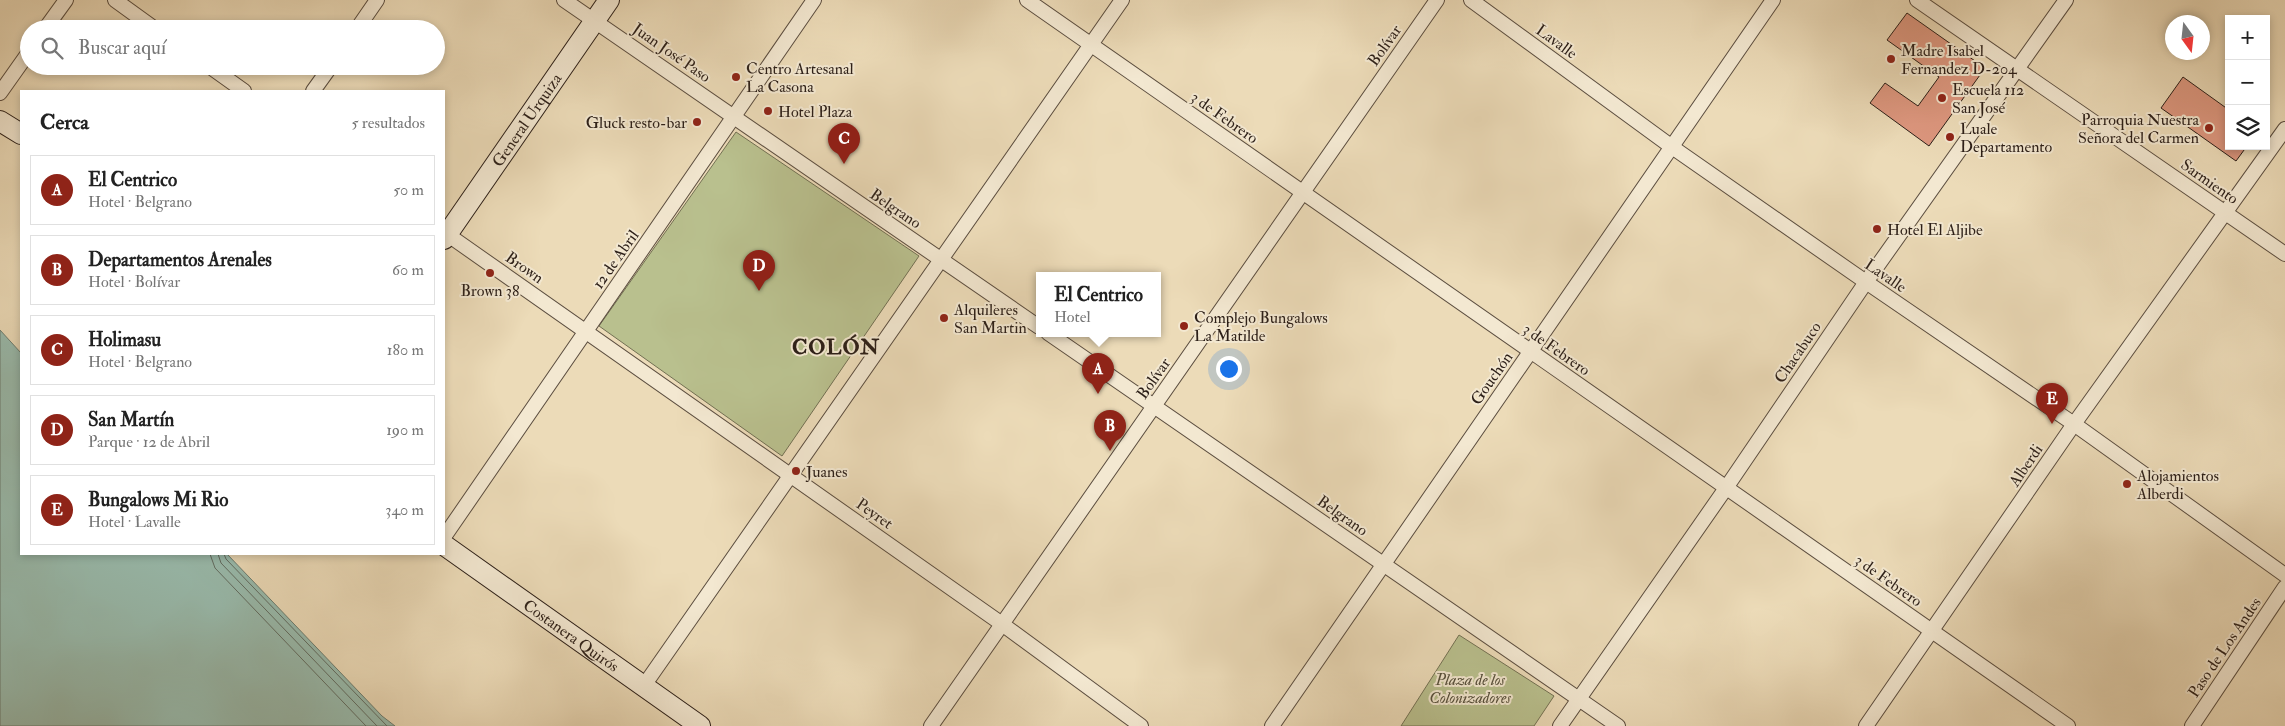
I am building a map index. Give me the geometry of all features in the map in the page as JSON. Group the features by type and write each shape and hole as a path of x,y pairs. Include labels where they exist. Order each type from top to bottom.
{"main road":[{"name":"General Urquiza","path":"445,235 609,0"},
{"path":"0,121 20,133"},
{"name":"Costanera Quirós","path":"445,545 700,726"}],"street":[{"path":"52,20 66,0"},
{"path":"115,0 143,20"},
{"path":"363,20 377,0"},
{"name":"Juan José Paso","path":"564,0 734,117"},
{"name":"12 de Abril","path":"445,537 814,0"},
{"name":"3 de Febrero","path":"1027,0 2068,726"},
{"path":"643,687 1122,0"},
{"name":"Bolívar","path":"931,726 1437,0"},
{"name":"Lavalle","path":"1471,0 1672,147 2074,424 2285,575"},
{"name":"Gouchón","path":"1272,726 1774,0"},
{"name":"Sarmiento","path":"1917,0 2285,254"},
{"name":"Chacabuco","path":"1560,726 1726,488 1866,282 2066,0"},
{"path":"0,93 20,65"},
{"path":"222,75 243,90"},
{"path":"314,90 325,75"},
{"name":"Belgrano","path":"734,117 1036,325"},
{"name":"Alberdi","path":"1866,726 2074,424 2285,129"},
{"name":"Brown","path":"445,235 586,331"},
{"name":"Peyret","path":"586,331 1002,624 1141,726"},
{"name":"Belgrano","path":"1054,337 1618,726"},
{"name":"Paso de Los Andes","path":"2192,726 2285,587"}],"green space":[{"path":"736,132 919,256 782,456 599,326"},
{"name":"Plaza de los Colonizadores","path":"1459,635 1554,696 1534,726 1401,726"}],"water":[{"path":"0,330 20,352 20,555 228,555 382,716 395,726 0,726"}],"building":[{"path":"1907,13 1985,68 1929,146 1870,103 1885,83 1918,106 1939,77 1887,40"},
{"name":"Parroquia Nuestra Señora del Carmen","path":"2183,77 2225,107 2225,150 2244,150 2236,161 2161,108"}],"place":[{"name":"Madre Isabel Fernandez D-204","path":"1891,59"},
{"name":"Centro Artesanal La Casona","path":"736,77"},
{"name":"Escuela 112 San José","path":"1942,98"},
{"name":"Hotel Plaza","path":"768,111"},
{"name":"Gluck resto-bar","path":"697,122"},
{"name":"Parroquia Nuestra Señora del Carmen","path":"2209,128"},
{"name":"Luale Departamento","path":"1950,137"},
{"name":"Holimasu","path":"844,164"},
{"name":"Hotel El Aljibe","path":"1877,229"},
{"name":"Brown 38","path":"490,273"},
{"name":"San Martín","path":"759,291"},
{"name":"Alquileres San Martin","path":"944,318"},
{"name":"Complejo Bungalows La Matilde","path":"1184,326"},
{"name":"El Centrico","path":"1098,394"},
{"name":"Bungalows Mi Rio","path":"2052,424"},
{"name":"Departamentos Arenales","path":"1110,451"},
{"name":"Juanes","path":"796,471"},
{"name":"Alojamientos Alberdi","path":"2127,484"}],"district":[{"name":"COLÓN","path":"836,347"}]}
